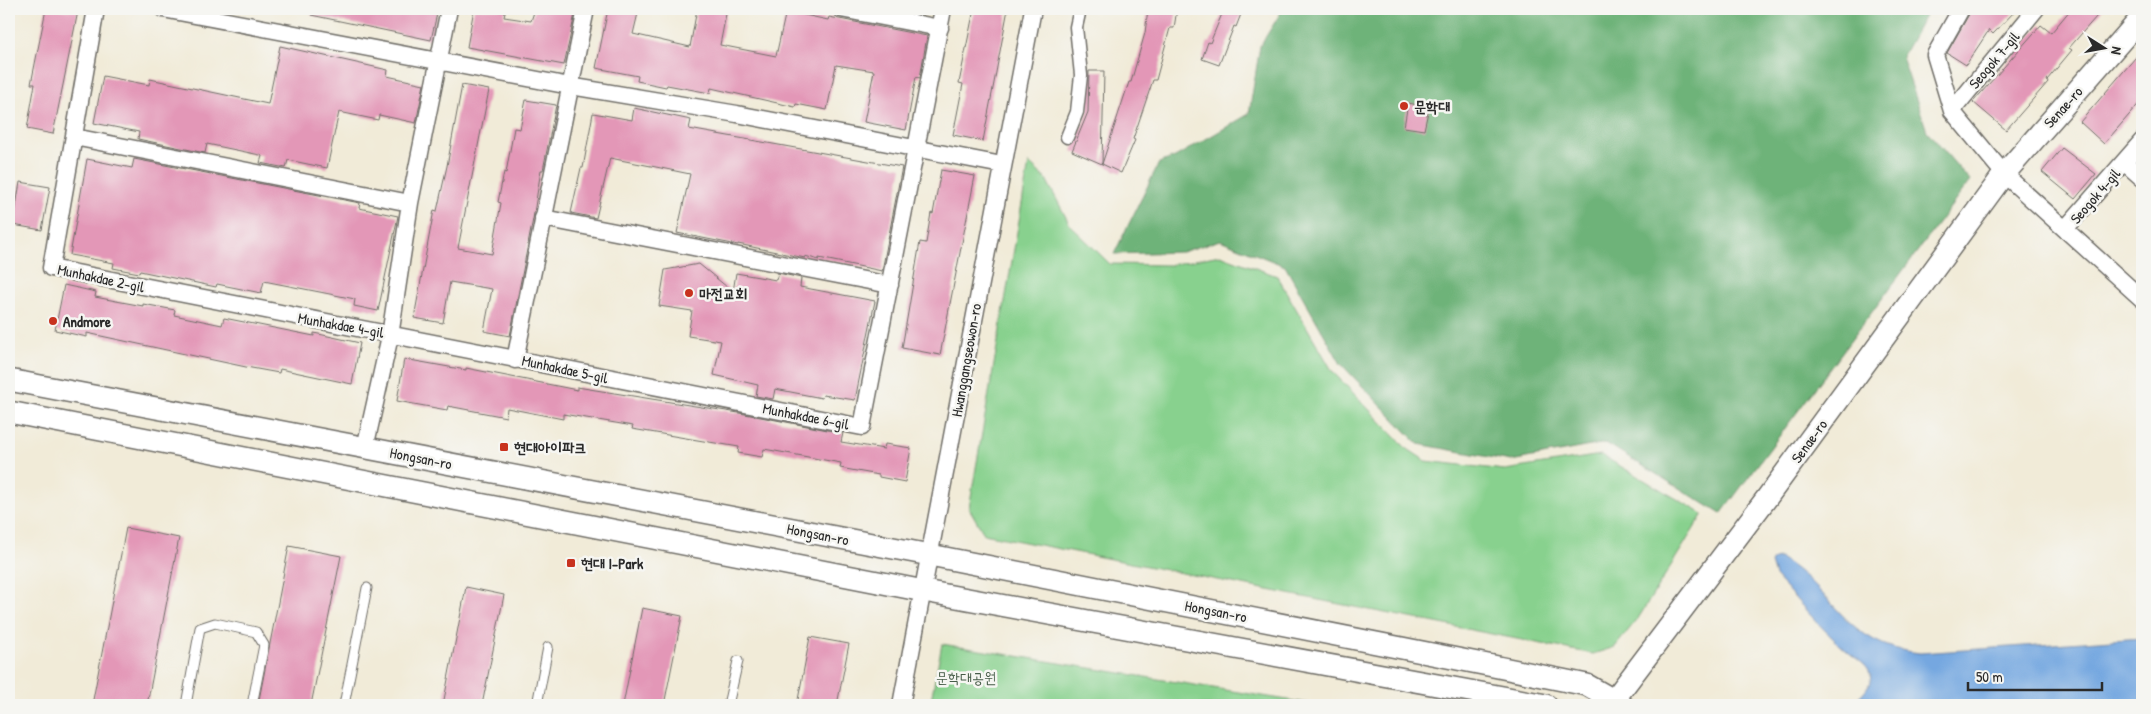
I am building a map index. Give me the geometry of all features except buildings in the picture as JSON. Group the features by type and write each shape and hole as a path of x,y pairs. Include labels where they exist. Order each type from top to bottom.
{"street":[{"name":"Munhakdae 2-gil","path":"96,9 51,268 222,303"},
{"path":"163,9 570,86 737,114 1002,165"},
{"name":"Munhakdae 4-gil","path":"222,303 390,336 410,203 449,9"},
{"name":"Munhakdae 5-gil","path":"586,9 515,360 695,395"},
{"path":"841,9 940,28"},
{"name":"Munhakdae 6-gil","path":"695,395 862,427 943,9"},
{"name":"Hwanggangseowon-ro","path":"901,705 1033,9"},
{"path":"1067,137 1077,112 1081,75 1076,27 1080,9"},
{"name":"Seogok 7-gil","path":"1961,9 1935,55 1952,111 2004,174"},
{"name":"Seogok 7-gil","path":"1952,111 2036,9"},
{"name":"Senae-ro","path":"1616,703 2004,174 2142,17"},
{"path":"74,138 410,203"},
{"name":"Seogok 4-gil","path":"2066,229 2142,141"},
{"name":"Seogok 4-gil","path":"2124,162 2142,178"},
{"path":"2004,174 2142,299"},
{"path":"543,218 890,285"},
{"path":"366,448 390,336 515,360"},
{"name":"Hongsan-ro","path":"9,380 930,555 1587,685 1616,703"},
{"path":"9,412 924,591 1513,702 1546,705"}],"lane":[{"path":"344,705 367,588"},
{"path":"186,705 200,628 216,623 256,632 264,645 252,705"},
{"path":"537,705 548,647"},
{"path":"728,705 738,661"}],"green space":[{"path":"1283,9 1929,9 1902,57 1927,131 1970,181 1721,514 1606,443 1511,461 1418,444 1341,364 1285,266 1220,240 1182,252 1114,254 1159,163 1175,157 1249,114 1260,46"},
{"path":"1029,163 1046,179 1070,225 1110,264 1170,265 1220,255 1277,276 1333,372 1406,448 1426,461 1505,470 1601,455 1703,514 1639,617 1615,647 1593,654 984,534 969,508"},
{"name":"문학대공원","path":"942,644 1318,705 930,705"}],"water":[{"path":"1780,558 1799,571 1857,629 1874,640 1894,648 1920,653 2142,638 2142,705 1850,705 1870,683 1869,671 1811,616 1775,576 1771,563 1774,559"}],"place":[{"name":"문학대","path":"1404,106"},
{"name":"마전교회","path":"689,293"},
{"name":"Andmore","path":"53,321"},
{"name":"현대아이파크","path":"504,447"},
{"name":"현대 I-Park","path":"571,563"}]}
